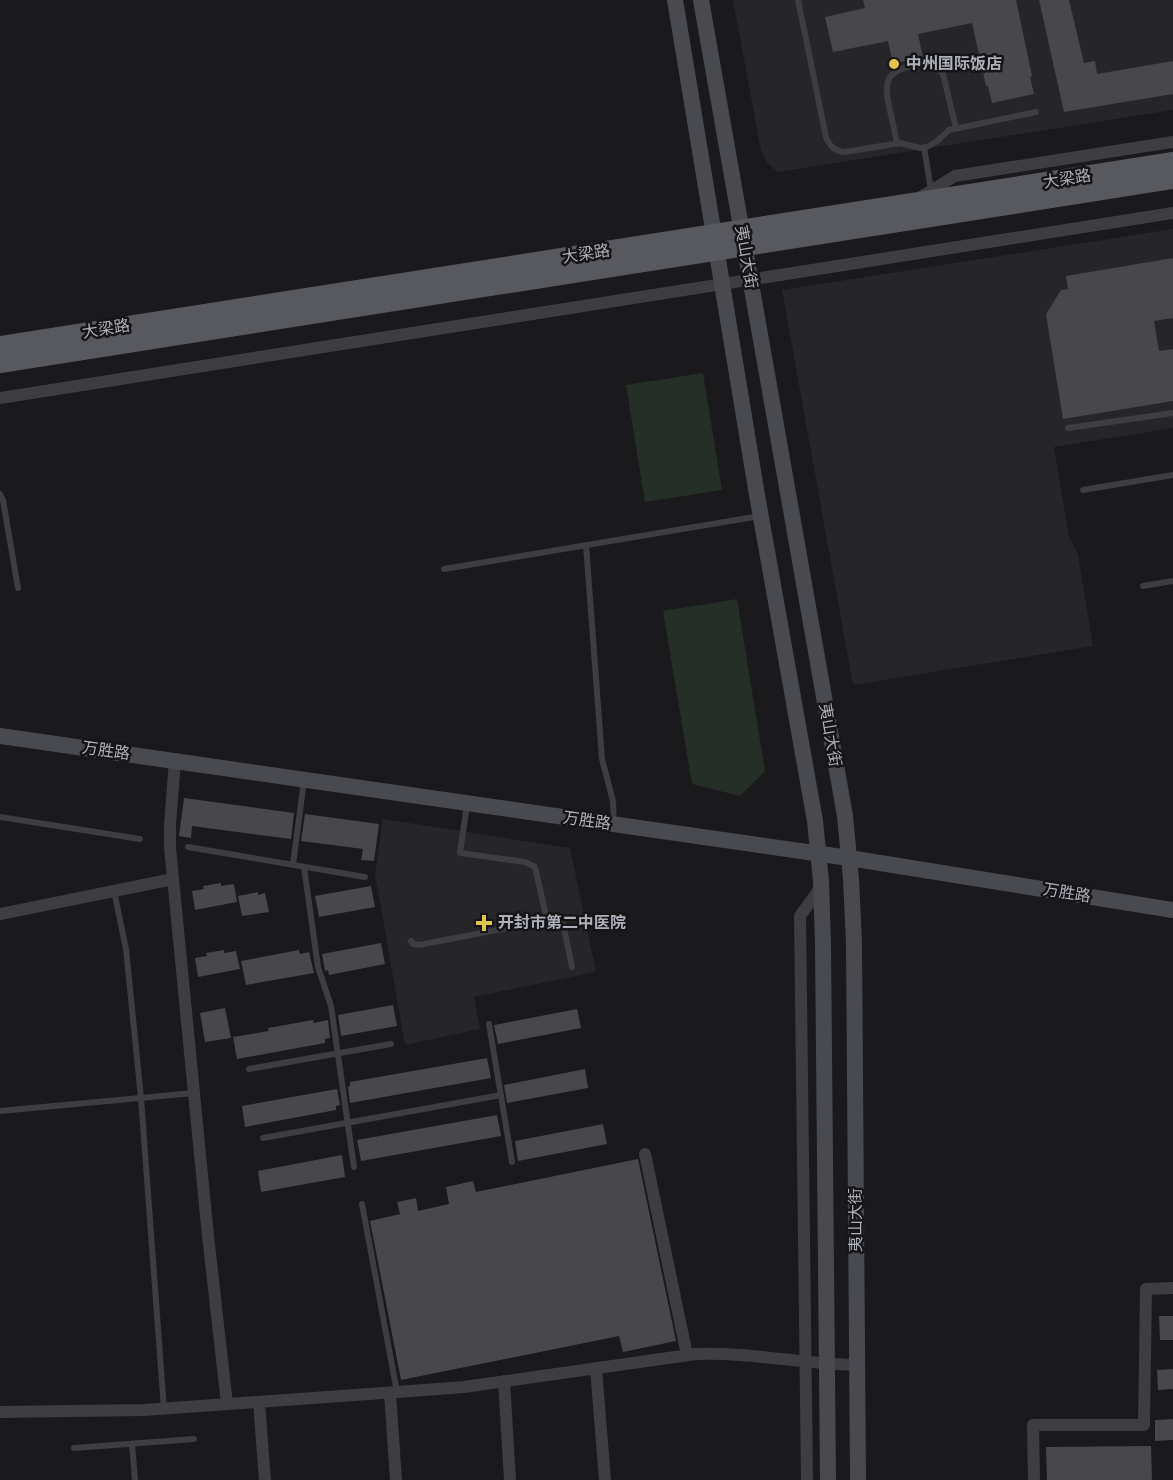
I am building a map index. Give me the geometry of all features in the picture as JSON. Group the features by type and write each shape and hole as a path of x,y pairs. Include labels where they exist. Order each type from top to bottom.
{"main road":[{"name":"夷山大街","path":"675,0 761,516 815,821 821,887 824,968 828,1480"},
{"name":"夷山大街","path":"701,0 845,816 854,944 858,1480"},
{"name":"大梁路","path":"743,238 911,203 1173,162"},
{"name":"大梁路","path":"0,346 743,238 1173,179"},
{"name":"大梁路","path":"0,363 715,242"},
{"name":"万胜路","path":"0,736 849,858 1173,910"}],"street":[{"path":"911,203 955,176 1173,142"},
{"path":"0,398 1173,213"},
{"path":"175,761 170,824 173,879 227,1404"},
{"path":"0,914 173,879"},
{"path":"807,1480 800,916 821,887"},
{"path":"645,1154 687,1355"},
{"path":"1034,1480 1033,1425 1144,1425 1146,1289 1173,1288"},
{"path":"0,1412 164,1408 394,1392 504,1381 687,1355 722,1353 857,1365"},
{"path":"596,1368 604,1480"},
{"path":"504,1381 510,1480"},
{"path":"394,1392 396,1480"},
{"path":"259,1402 266,1480"}],"lane":[{"path":"798,0 830,145 837,151 845,152 897,144 924,147 936,142 949,130 1036,112"},
{"path":"897,144 886,89 892,75 910,67 922,65 932,67 944,74 956,128"},
{"path":"924,147 932,190"},
{"path":"1068,428 1173,413"},
{"path":"1083,490 1173,475"},
{"path":"0,494 3,500 18,588"},
{"path":"444,569 761,516"},
{"path":"586,545 602,759 613,801 614,825"},
{"path":"1143,586 1173,581"},
{"path":"293,865 304,780"},
{"path":"467,803 460,853 525,862 535,867 548,920"},
{"path":"0,817 140,839"},
{"path":"188,847 365,877"},
{"path":"304,867 318,968 331,1006 354,1167"},
{"path":"114,891 126,949 141,1098 164,1408"},
{"path":"411,941 418,945 554,918 563,923 572,967"},
{"path":"489,1024 512,1162"},
{"path":"249,1069 391,1044"},
{"path":"0,1111 194,1093"},
{"path":"263,1138 501,1095"},
{"path":"363,1204 394,1392"},
{"path":"74,1448 194,1439"},
{"path":"132,1444 135,1480"}],"shaded area":[{"name":"中州国际饭店","path":"733,0 1173,0 1173,110 778,172 767,163 761,151"},
{"path":"1173,229 1173,428 1054,447 1069,536 1078,555 1093,646 853,685 782,290"},
{"path":"703,373 722,490 645,502 626,385"},
{"path":"737,599 765,771 740,796 692,784 663,611"},
{"name":"开封市第二中医院","path":"383,819 570,848 596,972 474,997 480,1029 405,1045 375,874"}],"building":[{"path":"863,0 1016,0 1034,94 992,103 972,23 918,34 923,57 893,64 888,41 833,52 825,17 865,8"},
{"path":"1039,0 1069,0 1084,63 1095,61 1097,74 1173,61 1173,94 1064,112"},
{"path":"1173,258 1173,318 1154,321 1159,351 1173,349 1173,401 1063,419 1046,314 1061,290 1068,289 1066,276"},
{"path":"184,798 294,813 291,839 192,826 191,838 179,836"},
{"path":"305,814 379,824 374,861 361,860 363,849 301,841"},
{"path":"221,883 221,886 234,884 237,902 195,910 192,891 204,889 203,886"},
{"path":"371,886 375,907 319,917 315,896"},
{"path":"258,892 258,895 265,893 269,912 242,916 238,896"},
{"path":"381,943 385,964 329,975 328,970 325,971 322,954"},
{"path":"224,950 224,953 236,951 240,969 198,977 195,958 207,956 206,953"},
{"path":"299,950 300,954 309,952 314,973 246,985 241,961"},
{"path":"393,1005 397,1026 341,1036 338,1015"},
{"path":"225,1008 231,1038 205,1042 200,1013"},
{"path":"577,1009 581,1028 498,1044 494,1025"},
{"path":"313,1020 314,1023 328,1020 330,1038 325,1039 325,1043 237,1059 233,1037"},
{"path":"487,1058 491,1078 350,1103 348,1087 350,1082"},
{"path":"585,1069 588,1088 507,1103 504,1085"},
{"path":"337,1089 340,1105 336,1106 336,1110 245,1127 242,1106"},
{"path":"497,1115 501,1136 361,1161 357,1140"},
{"path":"603,1124 607,1144 518,1161 515,1141"},
{"path":"342,1155 345,1177 261,1192 258,1171"},
{"path":"638,1159 676,1341 623,1352 619,1336 401,1380 370,1221 400,1214 397,1202 416,1198 418,1211 449,1204 446,1187 473,1181 476,1192"},
{"path":"1159,1316 1173,1316 1173,1340 1160,1340"},
{"path":"1173,1369 1173,1389 1158,1390 1157,1370"},
{"path":"1173,1419 1173,1440 1155,1441 1155,1420"},
{"path":"1151,1446 1152,1480 1047,1480 1046,1447"}],"place":[{"name":"中州国际饭店","path":"894,64"},
{"name":"开封市第二中医院","path":"484,923"}]}
